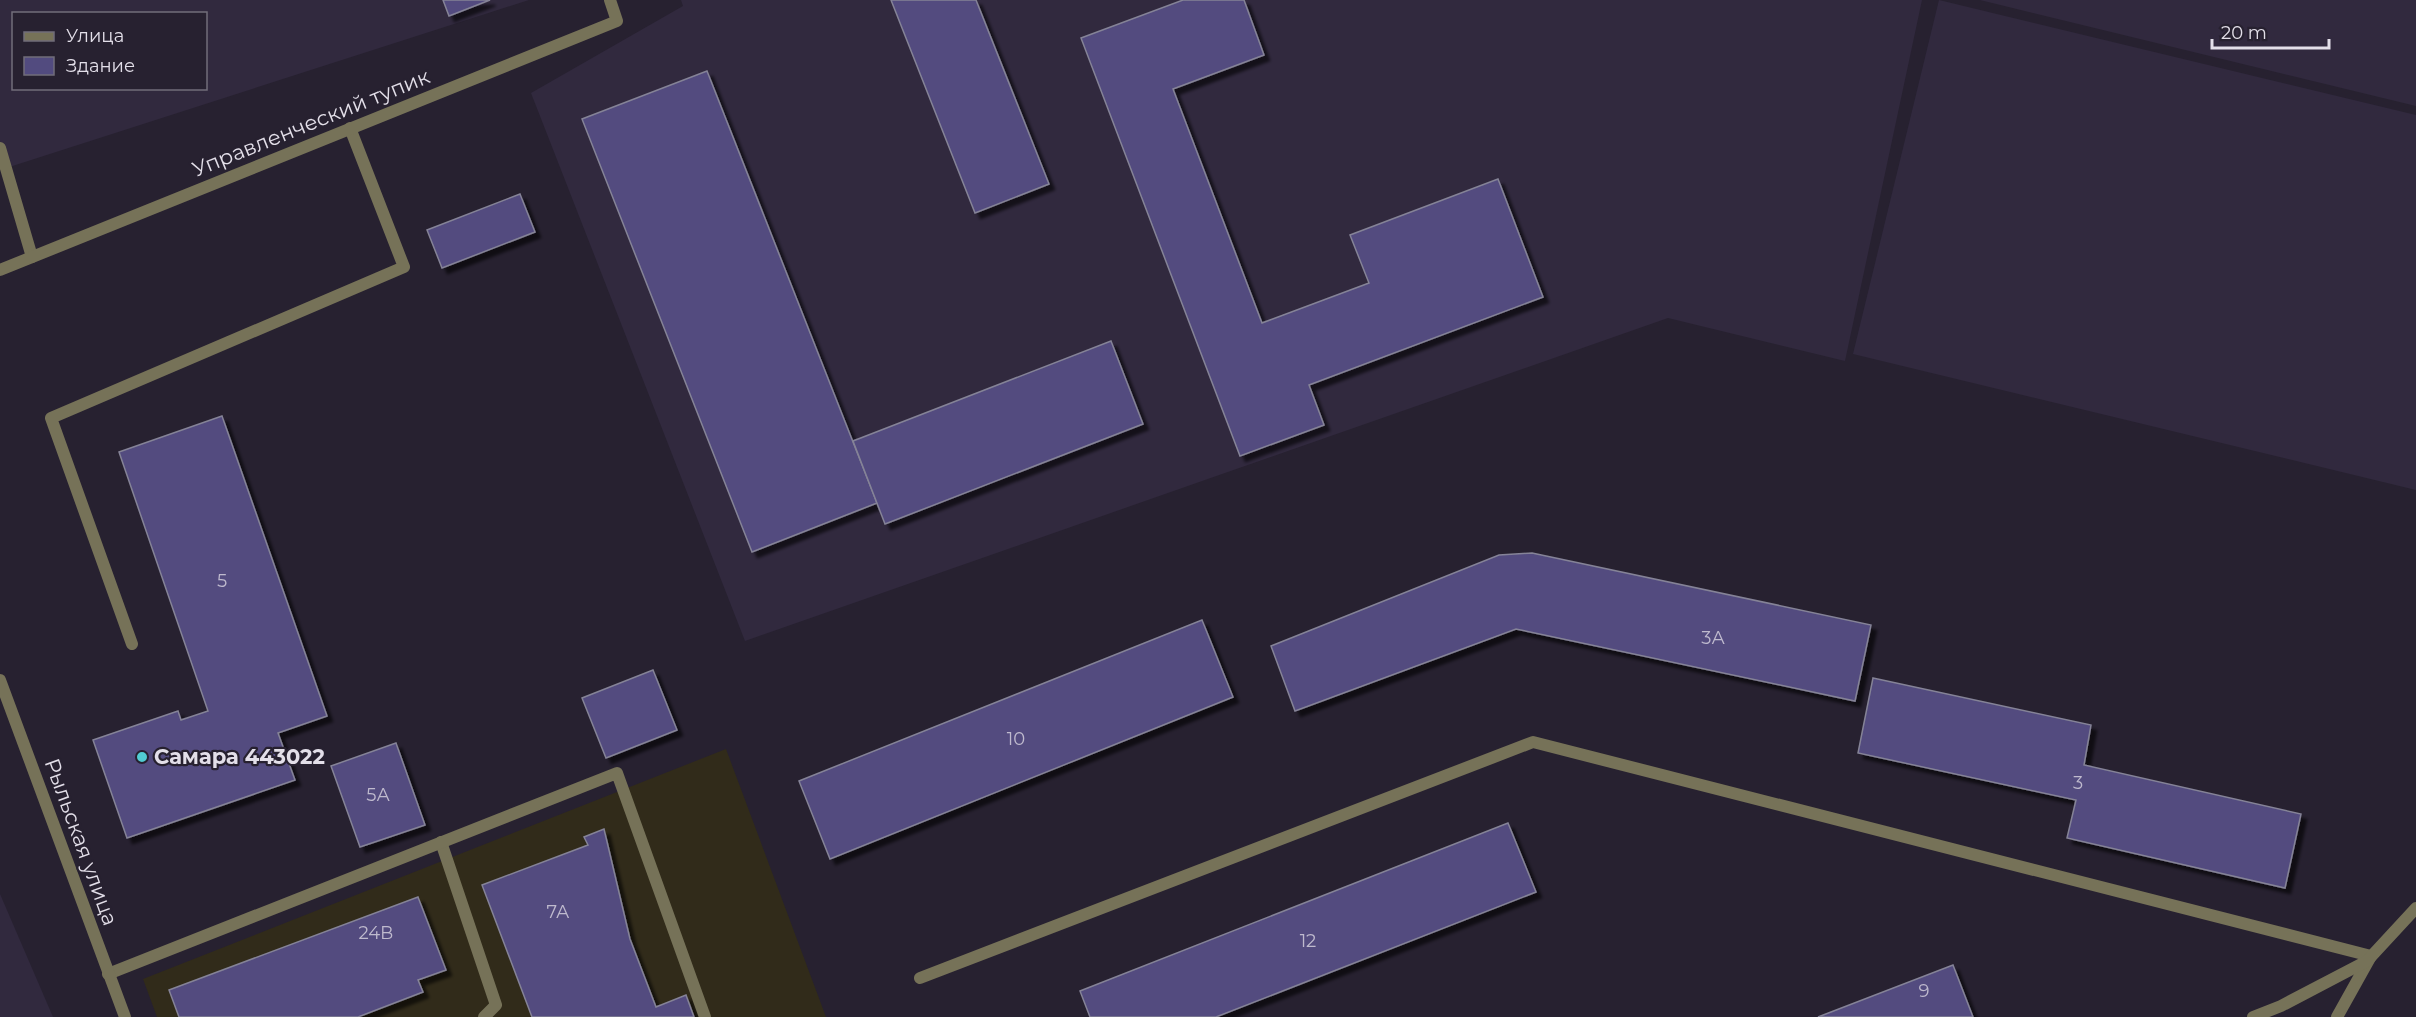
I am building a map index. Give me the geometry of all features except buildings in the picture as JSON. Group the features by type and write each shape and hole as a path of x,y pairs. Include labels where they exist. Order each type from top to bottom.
{"street":[{"name":"Управленческий тупик","path":"0,270 617,21 610,0"},
{"path":"132,644 51,418 404,267 350,128"},
{"path":"0,148 32,257"},
{"name":"Рыльская улица","path":"0,680 125,1017"},
{"path":"920,978 1533,742 2372,956"},
{"path":"108,974 617,773 705,1017"},
{"path":"441,842 496,1005 484,1017"},
{"path":"2253,1017 2281,1006 2367,961 2416,908"},
{"path":"2337,1017 2372,956"}],"shaded area":[{"path":"0,0 529,0 0,170"},
{"path":"681,0 1922,0 1845,361 1668,318 745,641 531,93 683,6"},
{"path":"1939,0 2416,115 2416,490 1853,354"},
{"path":"1980,0 2416,0 2416,106"},
{"path":"726,749 826,1017 157,1017 143,979"},
{"path":"0,894 53,1017 0,1017"}],"place":[{"name":"Самара 443022","path":"142,757"}]}
